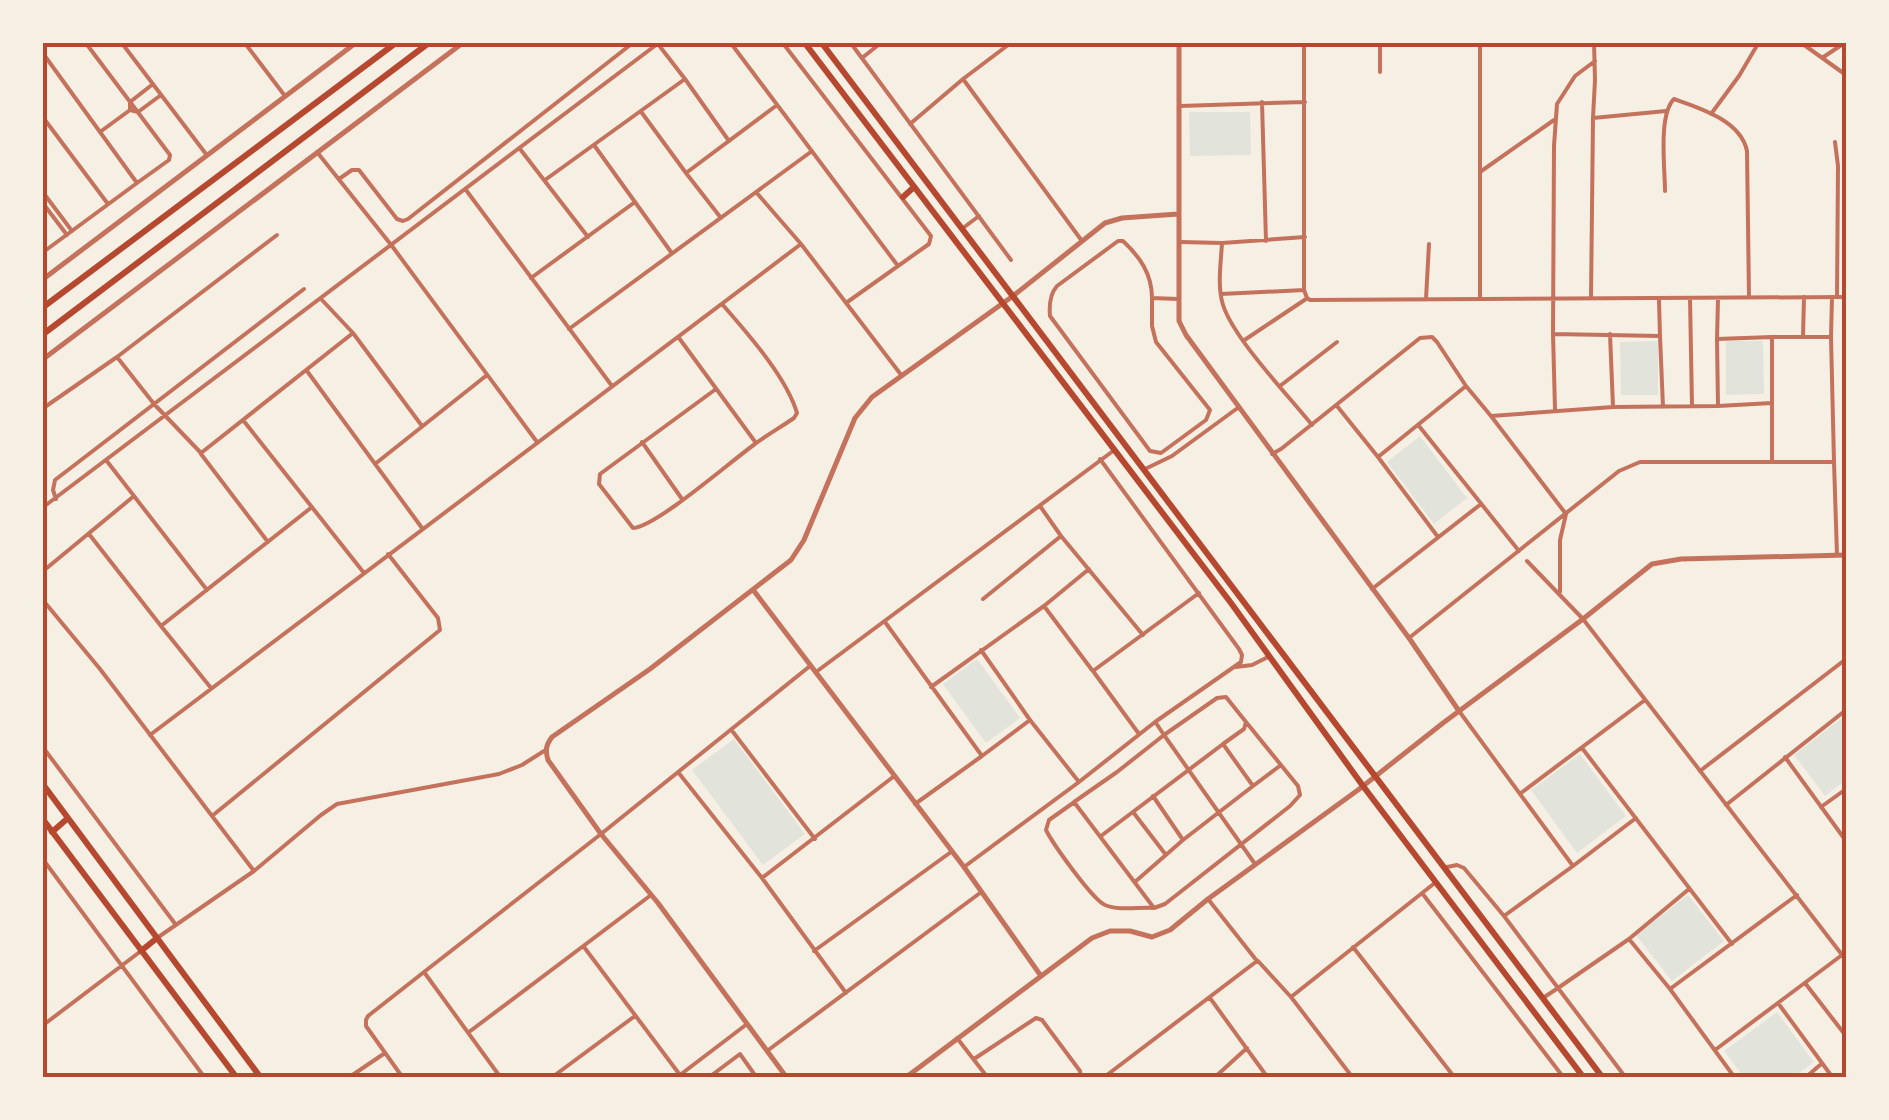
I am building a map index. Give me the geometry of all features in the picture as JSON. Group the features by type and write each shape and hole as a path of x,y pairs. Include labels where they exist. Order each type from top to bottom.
{"main road":[{"path":"42,308 397,42"},
{"path":"42,335 430,42"},
{"path":"804,42 1230,602 1363,786 1584,1078"},
{"path":"821,42 1603,1078"},
{"path":"903,197 914,187"},
{"path":"42,784 261,1078"},
{"path":"42,818 237,1078"},
{"path":"52,832 68,818"},
{"path":"141,951 157,938"}],"street":[{"path":"42,253 170,157 85,42"},
{"path":"121,42 206,154"},
{"path":"244,42 285,96"},
{"path":"42,280 357,42"},
{"path":"42,360 464,42"},
{"path":"339,179 359,170 397,220 408,219 634,42"},
{"path":"730,42 898,266"},
{"path":"782,42 932,236 929,244 846,303"},
{"path":"850,42 1012,260"},
{"path":"862,58 882,42"},
{"path":"1179,42 1179,321 1573,866"},
{"path":"1304,42 1304,290 1310,300 1846,297"},
{"path":"1380,42 1380,72"},
{"path":"1480,42 1480,299"},
{"path":"1591,298 1594,42"},
{"path":"1711,114 1760,42"},
{"path":"1800,42 1846,76"},
{"path":"1822,58 1846,42"},
{"path":"42,508 659,43 729,141"},
{"path":"910,124 1011,43"},
{"path":"42,52 137,183"},
{"path":"1554,410 1552,298 1557,104 1574,76 1595,61"},
{"path":"963,78 1082,241"},
{"path":"544,180 685,79"},
{"path":"130,102 153,84"},
{"path":"138,112 161,95"},
{"path":"1665,191 1669,102 1674,99 1711,114 1745,142 1750,298"},
{"path":"130,102 130,110"},
{"path":"1262,102 1266,241"},
{"path":"1180,106 1305,102"},
{"path":"686,173 777,105"},
{"path":"100,132 130,110"},
{"path":"130,110 138,112"},
{"path":"640,111 721,218"},
{"path":"1593,118 1666,111"},
{"path":"42,116 108,204"},
{"path":"1480,172 1556,120"},
{"path":"1835,142 1838,166 1831,337 1836,555"},
{"path":"594,145 672,254"},
{"path":"520,149 588,237"},
{"path":"569,329 812,151"},
{"path":"317,152 537,442"},
{"path":"466,190 612,386"},
{"path":"756,192 902,376"},
{"path":"43,196 70,233"},
{"path":"531,278 635,202"},
{"path":"157,938 254,871 338,804 500,774 545,750 552,737 650,669 799,552 855,418 872,397 1105,223 1178,214"},
{"path":"962,230 979,216"},
{"path":"42,409 277,235"},
{"path":"1180,242 1305,237"},
{"path":"1118,241 1127,243 1143,264 1152,284 1152,298 1156,342 1210,410 1206,420 1162,453 1150,451 1050,316 1057,286 1118,241"},
{"path":"1222,242 1221,294 1228,317 1312,425"},
{"path":"150,734 801,244"},
{"path":"1426,300 1429,244"},
{"path":"56,498 55,480 304,289"},
{"path":"1221,294 1304,290"},
{"path":"1803,337 1804,297"},
{"path":"1152,298 1178,298"},
{"path":"1244,341 1307,298"},
{"path":"1659,298 1663,407"},
{"path":"1690,298 1692,406"},
{"path":"1718,298 1718,406"},
{"path":"322,299 353,333 422,426"},
{"path":"716,388 600,474 599,484 633,528 641,528 797,413 769,362 722,304"},
{"path":"201,453 353,333"},
{"path":"1553,334 1660,336"},
{"path":"1610,334 1613,407"},
{"path":"678,336 756,444"},
{"path":"1772,336 1772,462"},
{"path":"1272,454 1420,338 1432,337 1566,514"},
{"path":"1718,340 1831,337"},
{"path":"1280,386 1336,342"},
{"path":"117,357 154,404 201,453 268,542"},
{"path":"307,371 422,528"},
{"path":"375,464 488,375"},
{"path":"1378,457 1466,386"},
{"path":"1491,416 1613,407 1772,403"},
{"path":"1336,406 1438,537"},
{"path":"1145,469 1172,456 1239,407"},
{"path":"243,420 364,573"},
{"path":"1418,426 1519,552"},
{"path":"641,442 682,499"},
{"path":"815,673 1113,450"},
{"path":"964,867 1138,734 1241,662 1239,649 1100,459"},
{"path":"106,460 207,590"},
{"path":"1409,638 1619,471 1640,462 1834,462"},
{"path":"42,572 134,496"},
{"path":"1372,589 1481,504"},
{"path":"1039,505 1143,635"},
{"path":"161,626 312,507"},
{"path":"1560,592 1560,540 1566,514"},
{"path":"89,534 211,688"},
{"path":"983,599 1061,536"},
{"path":"212,816 440,630 438,618 388,554"},
{"path":"905,1078 1092,938 1110,931 1162,935 1583,619 1643,569 1663,560 1846,555"},
{"path":"1528,561 1583,619 1844,958 1715,1050"},
{"path":"930,687 1089,569"},
{"path":"754,590 964,867 1041,976"},
{"path":"1093,671 1199,592"},
{"path":"42,600 100,669 254,871"},
{"path":"1044,606 1138,734"},
{"path":"884,622 982,756"},
{"path":"981,650 1080,782"},
{"path":"1236,667 1268,657"},
{"path":"1700,770 1846,660"},
{"path":"403,1078 366,1026 366,1020 810,666"},
{"path":"1221,696 1230,700 1298,786 1298,799 1164,904 1154,908 1112,906 1100,901 1046,830 1050,820 1164,736 1221,696"},
{"path":"1521,794 1644,700"},
{"path":"1726,805 1846,710"},
{"path":"916,804 1030,720"},
{"path":"1155,722 1256,865"},
{"path":"1100,836 1244,730 1246,722"},
{"path":"732,730 815,839"},
{"path":"1223,744 1253,786"},
{"path":"42,746 176,925"},
{"path":"1582,748 1732,944"},
{"path":"545,750 548,760 601,834 652,895 787,1078"},
{"path":"1785,757 1846,841"},
{"path":"1134,882 1281,765"},
{"path":"678,772 846,993"},
{"path":"762,878 894,776"},
{"path":"1822,807 1846,788"},
{"path":"1153,796 1183,840"},
{"path":"1074,802 1154,908"},
{"path":"1133,812 1166,855"},
{"path":"1504,916 1636,818"},
{"path":"42,838 52,832"},
{"path":"814,952 951,852"},
{"path":"42,858 206,1078"},
{"path":"1444,868 1464,868 1626,1078"},
{"path":"1290,997 1436,882"},
{"path":"1543,998 1629,940 1689,889"},
{"path":"767,1051 982,892"},
{"path":"1422,892 1564,1078"},
{"path":"1670,989 1798,894"},
{"path":"469,1032 652,895"},
{"path":"1208,899 1353,1078"},
{"path":"1629,940 1735,1078"},
{"path":"584,947 678,1076 747,1024"},
{"path":"1353,947 1455,1078"},
{"path":"42,1026 141,951"},
{"path":"1103,1078 1257,961"},
{"path":"424,972 501,1078"},
{"path":"1805,983 1846,1036"},
{"path":"1210,998 1268,1078"},
{"path":"1778,1003 1832,1078"},
{"path":"551,1078 635,1016"},
{"path":"974,1059 1036,1018 1042,1020 1081,1078"},
{"path":"958,1038 988,1078"},
{"path":"1214,1078 1246,1048"},
{"path":"348,1078 385,1053"},
{"path":"708,1078 740,1054 757,1078"},
{"path":"1804,1078 1822,1064"}],"shaded area":[{"path":"1189,112 1250,112 1251,155 1190,156"},
{"path":"1658,341 1658,395 1621,395 1620,342"},
{"path":"1726,341 1763,341 1764,394 1726,395"},
{"path":"1420,436 1467,498 1434,524 1387,462"},
{"path":"977,659 1020,718 986,743 943,684"},
{"path":"1846,715 1846,780 1825,796 1794,755"},
{"path":"734,739 805,834 763,865 692,770"},
{"path":"1580,754 1626,816 1577,853 1531,790"},
{"path":"1688,895 1724,941 1672,981 1636,935"},
{"path":"1777,1012 1814,1062 1794,1077 1744,1077 1724,1051"}]}
